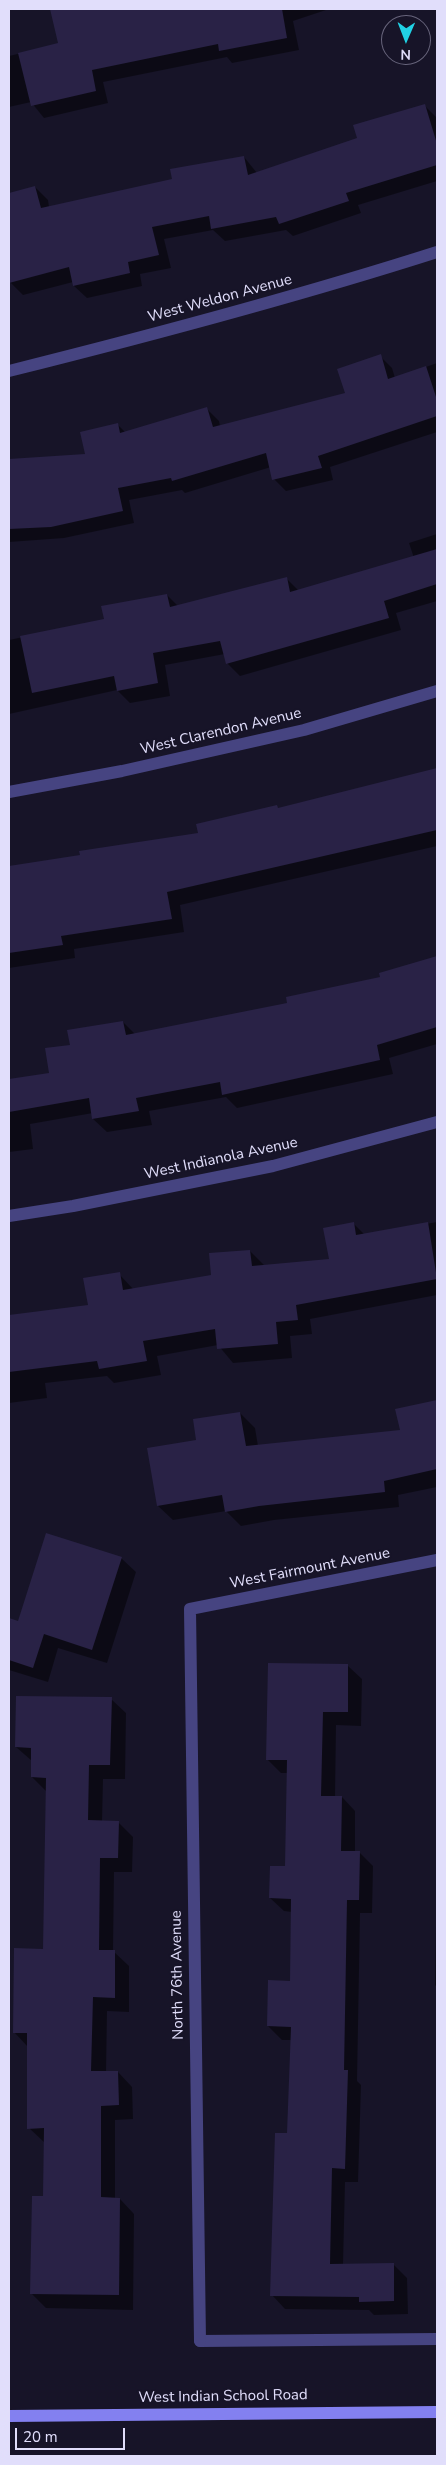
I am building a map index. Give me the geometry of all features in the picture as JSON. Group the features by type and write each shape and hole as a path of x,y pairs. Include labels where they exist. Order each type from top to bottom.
{"main road":[{"name":"West Indian School Road","path":"9,2416 437,2412"}],"street":[{"name":"West Weldon Avenue","path":"9,371 190,325 437,252"},
{"name":"West Clarendon Avenue","path":"9,792 122,772 304,730 437,691"},
{"name":"West Indianola Avenue","path":"9,1216 73,1206 273,1166 437,1122"},
{"name":"West Fairmount Avenue","path":"190,1610 437,1560"},
{"name":"North 76th Avenue","path":"190,1610 200,2341 437,2339"}],"building":[{"path":"50,9 282,9 287,38 219,51 218,44 92,70 96,91 31,106 18,53 58,43"},
{"path":"425,104 437,144 437,165 346,193 349,201 279,224 276,217 211,229 209,216 152,227 159,255 128,262 130,273 73,286 69,267 9,283 9,193 35,186 41,208 172,179 170,169 244,156 248,175 357,138 353,125"},
{"path":"381,354 388,379 426,366 437,400 437,416 318,456 322,468 272,480 266,453 172,481 171,478 118,488 123,511 51,527 9,529 9,459 85,454 80,432 118,423 120,433 207,407 213,427 345,393 337,369"},
{"path":"437,549 437,584 384,601 389,618 226,664 220,641 153,653 158,683 117,691 114,676 32,693 20,636 104,619 101,606 167,594 170,607 287,577 290,592"},
{"path":"437,768 437,830 167,892 172,919 61,936 63,945 9,953 9,866 80,855 79,851 198,833 196,824 277,805 278,808"},
{"path":"437,956 437,1027 377,1045 380,1060 222,1095 220,1082 136,1098 139,1111 92,1119 89,1098 9,1112 9,1079 49,1073 45,1048 70,1045 67,1030 123,1021 126,1035 287,1003 286,997 380,977 379,973"},
{"path":"354,1222 356,1235 428,1222 437,1279 296,1305 298,1320 276,1322 278,1344 217,1349 215,1329 143,1341 147,1361 99,1369 97,1361 9,1372 9,1315 88,1305 83,1278 120,1272 123,1290 211,1275 209,1253 250,1250 252,1266 329,1259 323,1228"},
{"path":"437,1400 437,1469 384,1481 385,1492 259,1506 225,1512 222,1495 157,1506 147,1448 196,1440 193,1419 240,1412 246,1446 400,1430 395,1409"},
{"path":"46,1533 122,1557 92,1650 44,1634 33,1668 9,1660 9,1618 18,1621"},
{"path":"268,1663 348,1664 348,1712 323,1712 321,1796 342,1796 341,1851 360,1851 359,1900 347,1900 344,2070 348,2070 345,2169 332,2168 330,2264 394,2263 394,2301 359,2302 359,2297 270,2296 275,2133 287,2133 291,2027 267,2026 268,1980 290,1981 291,1899 269,1898 270,1866 285,1866 287,1760 266,1760"},
{"path":"16,1696 112,1697 110,1765 89,1765 88,1820 119,1821 118,1858 100,1858 99,1950 115,1950 115,1998 93,1997 91,2071 118,2071 119,2105 101,2106 101,2197 120,2198 119,2295 30,2294 32,2196 43,2196 44,2128 27,2129 27,2033 13,2033 14,1948 43,1949 46,1778 31,1777 31,1748 15,1747"}]}
